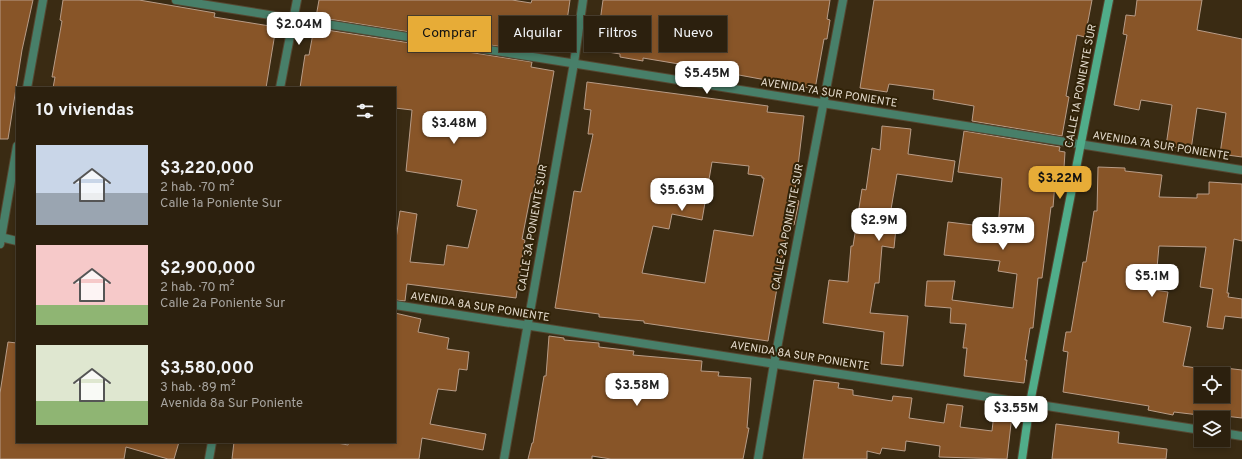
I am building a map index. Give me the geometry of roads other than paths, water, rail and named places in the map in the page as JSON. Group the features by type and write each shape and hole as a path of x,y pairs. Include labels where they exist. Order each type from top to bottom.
{"main road":[{"name":"CALLE 1A PONIENTE SUR","path":"1022,459 1030,403 1109,0"}],"street":[{"path":"27,87 42,0"},
{"name":"AVENIDA 7A SUR PONIENTE","path":"176,0 1242,170"},
{"path":"280,87 297,0"},
{"name":"CALLE 3A PONIENTE SUR","path":"504,459 526,325 574,63 583,0"},
{"name":"CALLE 2A PONIENTE SUR","path":"758,459 774,364 843,0"},
{"path":"16,152 0,240 16,240"},
{"name":"AVENIDA 8A SUR PONIENTE","path":"396,305 1194,429"},
{"path":"1230,434 1242,436"},
{"path":"209,459 212,443"}]}
